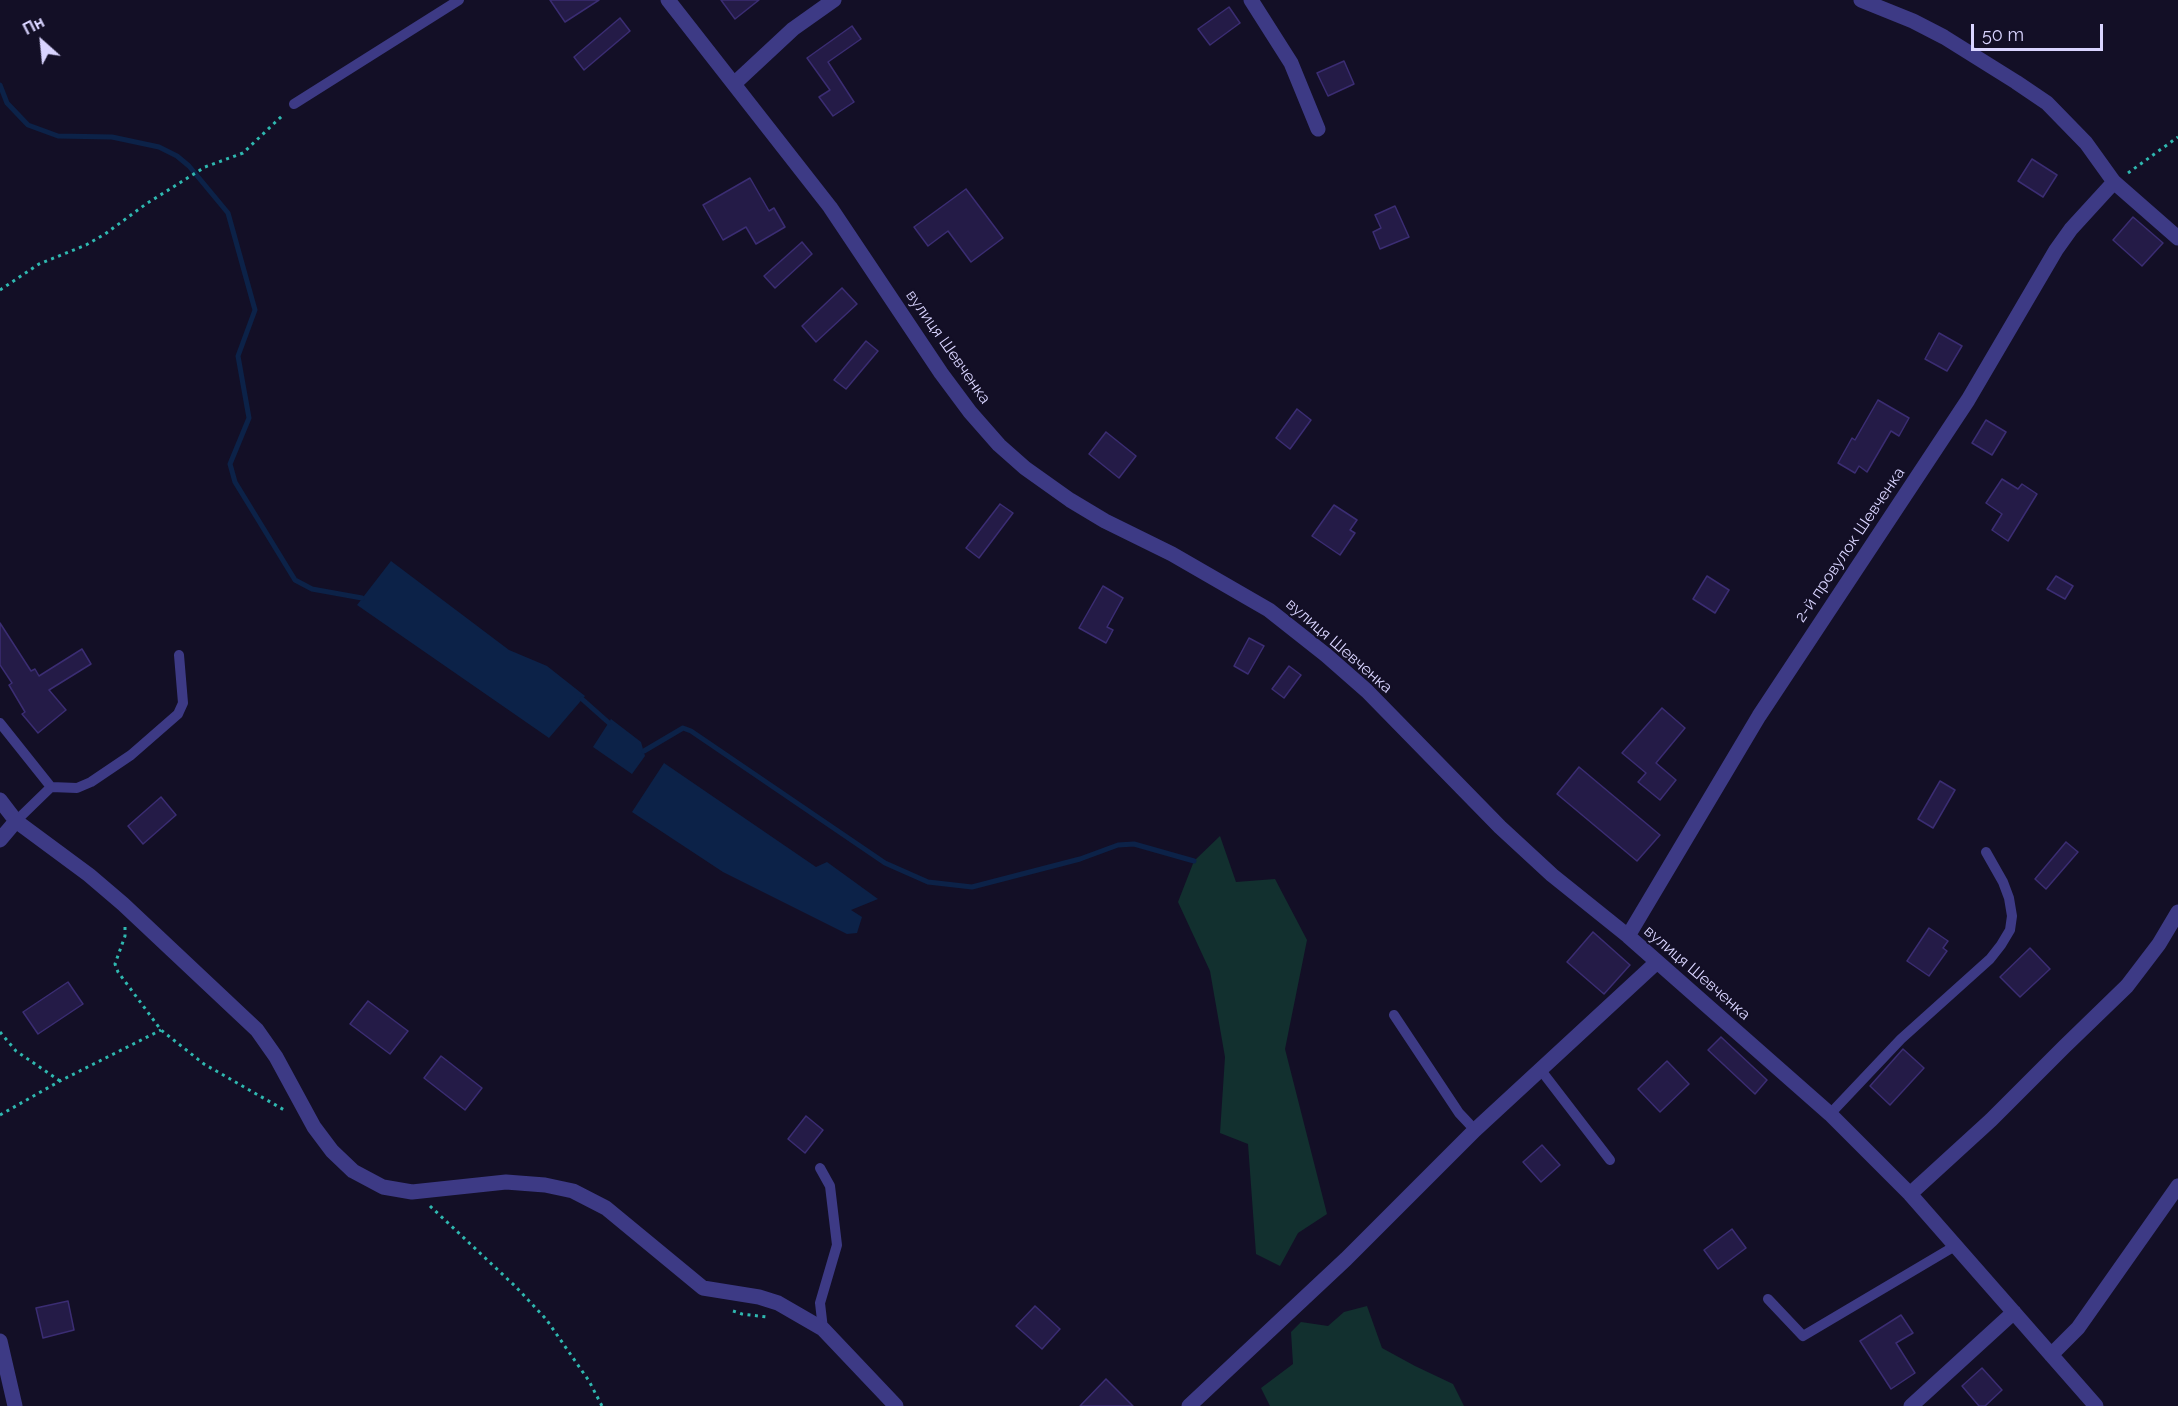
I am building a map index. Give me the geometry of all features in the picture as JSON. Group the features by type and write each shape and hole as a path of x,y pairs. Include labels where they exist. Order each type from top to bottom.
{"street":[{"name":"вулиця Шевченка","path":"668,0 735,83 848,231 941,373 970,412 999,445 1025,468 1070,500 1105,521 1181,559 1269,610 1367,691 1500,827 1552,875 1628,936 1830,1114 1910,1194 2096,1406"},
{"path":"735,83 793,29 834,0"},
{"path":"1251,0 1291,63 1318,129"},
{"path":"1861,0 1913,21 1944,37 2039,98 2071,126 2114,182 2178,238"},
{"name":"2-й провулок Шевченка","path":"1628,936 1759,716 1968,400 2056,250 2071,228 2114,182"},
{"path":"0,801 16,821 89,875 123,904 257,1030 276,1057 314,1127 332,1151 353,1171 383,1187 412,1192 506,1182 544,1185 573,1191 606,1208 703,1288 759,1297 778,1303 823,1329 896,1406"},
{"path":"0,840 16,821"},
{"path":"1910,1194 1991,1120 2127,986 2159,944 2178,912"},
{"path":"1189,1406 1346,1259 1475,1130 1657,962"},
{"path":"2051,1355 2078,1328 2178,1188"},
{"path":"1911,1406 2014,1312"},
{"path":"0,1341 15,1406"}],"lane":[{"path":"294,104 459,0"},
{"path":"16,821 51,787 77,788 91,782 131,754 178,714 183,703 178,655"},
{"path":"0,723 51,787"},
{"path":"1830,1114 1901,1039 1990,959 2010,930 2012,916 2009,898 1986,852"},
{"path":"1394,1015 1459,1113 1475,1130"},
{"path":"1540,1069 1610,1160"},
{"path":"820,1168 830,1186 837,1245 820,1303 823,1329"},
{"path":"1768,1299 1803,1336 1955,1246"}],"path":[{"path":"0,290 39,264 86,245 205,167 243,153 294,104"},
{"path":"2114,182 2178,137"},
{"path":"123,904 125,936 115,964 118,972 161,1030 204,1064 314,1127"},
{"path":"0,1115 60,1080 161,1030"},
{"path":"0,1032 16,1051 60,1080"},
{"path":"412,1192 516,1287 538,1311 589,1381 602,1406"}],"green space":[{"path":"1220,836 1236,882 1275,879 1307,940 1285,1049 1327,1214 1298,1233 1280,1266 1256,1254 1248,1144 1220,1133 1225,1057 1210,971 1178,902 1194,861"},
{"path":"1367,1306 1382,1348 1453,1384 1464,1406 1270,1406 1261,1388 1293,1364 1291,1332 1301,1322 1328,1326 1344,1312"}],"water":[{"path":"391,561 509,650 547,666 585,696 549,738 357,605"},
{"path":"611,719 641,742 645,756 632,774 593,747"},
{"path":"664,763 816,867 827,862 878,899 851,910 862,917 857,933 847,934 723,872 632,812"}],"building":[{"path":"550,0 599,0 565,22"},
{"path":"721,0 759,0 735,19"},
{"path":"1229,7 1240,23 1210,45 1198,29"},
{"path":"620,18 630,31 584,70 574,57"},
{"path":"852,26 861,39 828,62 854,102 833,116 819,97 830,90 807,58"},
{"path":"1344,61 1354,84 1328,96 1317,73"},
{"path":"2032,159 2057,175 2043,197 2018,181"},
{"path":"750,178 769,211 774,208 785,227 756,244 746,227 723,240 703,205"},
{"path":"966,189 1003,238 971,262 948,231 928,246 914,227"},
{"path":"1395,206 1409,237 1380,249 1373,232 1381,228 1375,215"},
{"path":"2133,217 2163,243 2142,266 2113,240"},
{"path":"802,242 812,254 775,288 764,276"},
{"path":"842,288 857,304 816,342 802,326"},
{"path":"1939,333 1962,346 1947,371 1925,359"},
{"path":"866,341 878,351 846,389 834,380"},
{"path":"1878,400 1909,418 1899,436 1891,431 1867,472 1859,466 1855,473 1838,463 1852,438 1855,440"},
{"path":"1297,409 1311,420 1290,449 1276,438"},
{"path":"1986,420 2006,432 1992,455 1972,443"},
{"path":"1106,432 1136,456 1119,478 1089,454"},
{"path":"2002,479 2018,489 2022,484 2037,494 2008,541 1992,530 2002,514 1986,503"},
{"path":"1000,504 1013,513 979,558 966,548"},
{"path":"1334,505 1357,520 1350,530 1355,533 1340,555 1312,536"},
{"path":"1707,576 1729,590 1715,613 1693,599"},
{"path":"2056,576 2073,586 2065,599 2047,589"},
{"path":"1103,586 1123,598 1107,627 1113,630 1106,643 1079,628"},
{"path":"0,623 31,671 35,669 39,676 82,649 91,664 49,690 66,710 38,733 22,714 25,712 9,685 12,683 0,665"},
{"path":"1249,638 1264,646 1248,674 1234,666"},
{"path":"1289,666 1301,675 1284,698 1272,689"},
{"path":"1662,708 1685,728 1656,763 1676,780 1660,800 1638,782 1646,773 1622,753"},
{"path":"1579,767 1660,835 1637,861 1557,794"},
{"path":"1940,781 1955,790 1933,828 1918,819"},
{"path":"161,797 176,815 143,844 128,826"},
{"path":"2066,842 2078,852 2046,889 2035,879"},
{"path":"1929,928 1948,941 1943,948 1947,951 1929,976 1907,961"},
{"path":"1593,932 1630,965 1604,994 1567,962"},
{"path":"2030,948 2050,969 2020,997 2000,977"},
{"path":"68,982 83,1004 38,1034 23,1012"},
{"path":"368,1001 408,1031 390,1054 350,1024"},
{"path":"1721,1037 1767,1080 1755,1094 1708,1050"},
{"path":"1903,1049 1924,1068 1890,1105 1870,1086"},
{"path":"441,1056 482,1088 465,1110 424,1078"},
{"path":"1667,1061 1689,1084 1660,1112 1638,1089"},
{"path":"806,1116 823,1130 805,1153 788,1139"},
{"path":"1542,1145 1560,1165 1541,1182 1523,1162"},
{"path":"1732,1229 1746,1248 1718,1269 1704,1250"},
{"path":"68,1301 74,1330 43,1338 36,1308"},
{"path":"1035,1306 1060,1329 1042,1349 1016,1326"},
{"path":"1901,1315 1913,1333 1896,1343 1915,1373 1891,1389 1860,1341"},
{"path":"1982,1368 2002,1390 1985,1406 1979,1406 1962,1386"},
{"path":"1106,1379 1133,1406 1080,1406"}],"waterway":[{"path":"0,85 7,103 28,125 58,136 112,137 159,147 177,156 189,166 228,213 255,310 238,356 249,418 230,464 235,482 295,580 312,589 362,598"},
{"path":"582,699 609,723"},
{"path":"644,751 683,728 691,731 885,863 928,882 972,887 1080,859 1118,845 1134,844 1194,861"}]}
